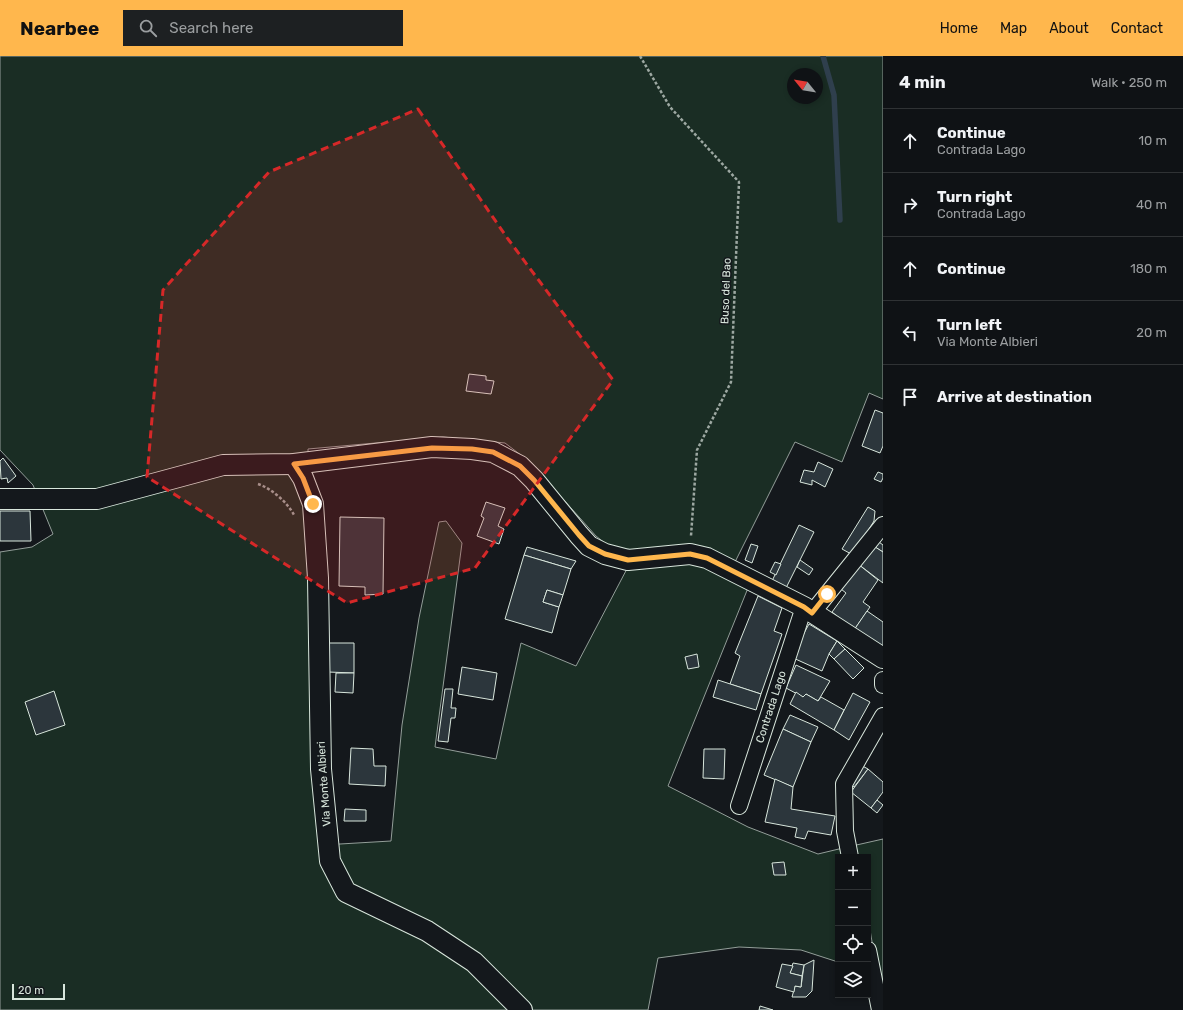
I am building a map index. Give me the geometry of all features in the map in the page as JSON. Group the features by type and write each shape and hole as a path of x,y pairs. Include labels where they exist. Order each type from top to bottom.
{"street":[{"path":"0,499 97,499 223,465 294,464 432,448 472,449 493,452 520,466 534,480 589,546 605,554 628,560 690,554 707,558 808,610 883,658"},
{"name":"Via Monte Albieri","path":"294,464 303,478 313,504 318,578 322,769 330,861 346,892 427,931 474,962 522,1010"},
{"name":"Contrada Lago","path":"739,806 808,610 883,525"},
{"path":"883,680 883,685"},
{"path":"849,854 845,831 844,784 883,716"},
{"path":"870,962 880,1010"}],"path":[{"name":"Buso del Bao","path":"640,56 670,107 739,182 731,382 697,450 690,554"},
{"path":"253,484 260,485 279,496 295,516"}],"highlighted area":[{"path":"418,109 508,239 613,380 475,568 347,603 147,477 163,290 269,172"}],"green space":[{"path":"0,56 883,56 883,399 869,393 842,462 795,442 728,576 748,588 668,786 748,827 818,854 843,848 844,854 835,854 835,961 801,950 739,947 658,958 648,1010 0,1010 0,552 32,547 53,534 33,485 0,450","holes":["443,437 505,443 530,462 596,536 630,563 576,666 521,643 496,759 435,747 462,543 446,521 439,522 419,618 402,725 391,841 323,845 313,638 308,449"]},
{"path":"883,839 883,994 877,971 871,936 871,854 853,854 852,846"}],"building":[{"path":"469,374 486,376 486,380 494,381 491,394 466,391"},
{"path":"875,410 883,413 883,446 880,453 862,446"},
{"path":"3,458 16,476 8,483 7,478 1,479 0,461"},
{"path":"818,462 833,469 825,487 812,480 812,485 800,482 804,470 814,472"},
{"path":"878,472 883,474 881,482 874,479"},
{"path":"486,502 505,508 498,526 504,529 499,544 477,536 484,518 481,516"},
{"path":"868,507 875,511 874,521 853,555 842,549"},
{"path":"0,511 30,511 31,541 0,541"},
{"path":"340,517 384,518 383,594 365,595 365,587 339,586"},
{"path":"799,525 814,532 786,588 772,581"},
{"path":"879,542 883,545 883,552 875,547"},
{"path":"751,544 758,546 752,563 745,560"},
{"path":"872,545 883,552 883,583 858,564"},
{"path":"527,547 576,561 571,569 524,555"},
{"path":"524,555 571,569 563,595 547,590 543,602 559,607 552,633 505,619"},
{"path":"800,560 813,569 809,575 797,567"},
{"path":"775,562 781,564 776,575 770,572"},
{"path":"858,564 878,580 863,602 870,607 854,630 832,612 846,593 841,589"},
{"path":"547,590 563,595 559,607 543,602"},
{"path":"758,596 782,608 774,631 782,634 761,694 730,684 740,656 735,653"},
{"path":"867,611 883,622 883,649 854,630"},
{"path":"809,624 837,641 829,654 822,671 791,657"},
{"path":"837,641 845,649 834,659 829,654"},
{"path":"329,643 354,643 354,673 328,672"},
{"path":"845,649 864,668 853,679 834,659"},
{"path":"697,654 699,667 688,669 685,657"},
{"path":"796,665 830,681 818,701 806,694 803,697 786,688"},
{"path":"462,667 497,673 493,700 458,694"},
{"path":"336,673 354,673 353,693 335,692"},
{"path":"718,680 761,694 756,710 713,697"},
{"path":"445,689 453,689 451,708 456,708 455,718 451,718 448,742 438,741"},
{"path":"54,691 65,725 36,735 25,702"},
{"path":"796,692 803,697 806,694 818,701 821,697 844,710 834,730 790,704"},
{"path":"853,693 870,702 849,740 834,730"},
{"path":"790,715 818,727 811,742 783,729"},
{"path":"783,729 811,742 793,787 764,775"},
{"path":"351,748 373,749 374,766 386,766 385,786 349,784"},
{"path":"704,749 725,749 724,779 703,778"},
{"path":"857,763 868,769 854,787 847,782"},
{"path":"868,769 883,782 883,792 871,808 851,792"},
{"path":"775,779 793,787 791,809 835,816 831,835 808,831 805,839 795,837 797,828 765,822"},
{"path":"877,800 883,805 877,813 871,808"},
{"path":"345,809 366,810 366,821 344,821"},
{"path":"784,862 786,875 774,875 772,863"},
{"path":"814,960 812,991 806,997 792,997 795,986 801,987 804,965"},
{"path":"793,963 804,965 802,976 790,973"},
{"path":"782,964 793,966 790,973 802,976 801,987 795,986 794,992 776,987"},
{"path":"760,1006 773,1010 759,1010"}],"waterway":[{"path":"823,56 834,95 840,220"}],"route":[{"path":"313,504 303,478 294,464 432,448 472,449 493,452 520,466 534,480 589,546 605,554 628,560 690,554 707,558 804,607 812,613 827,594"}]}
